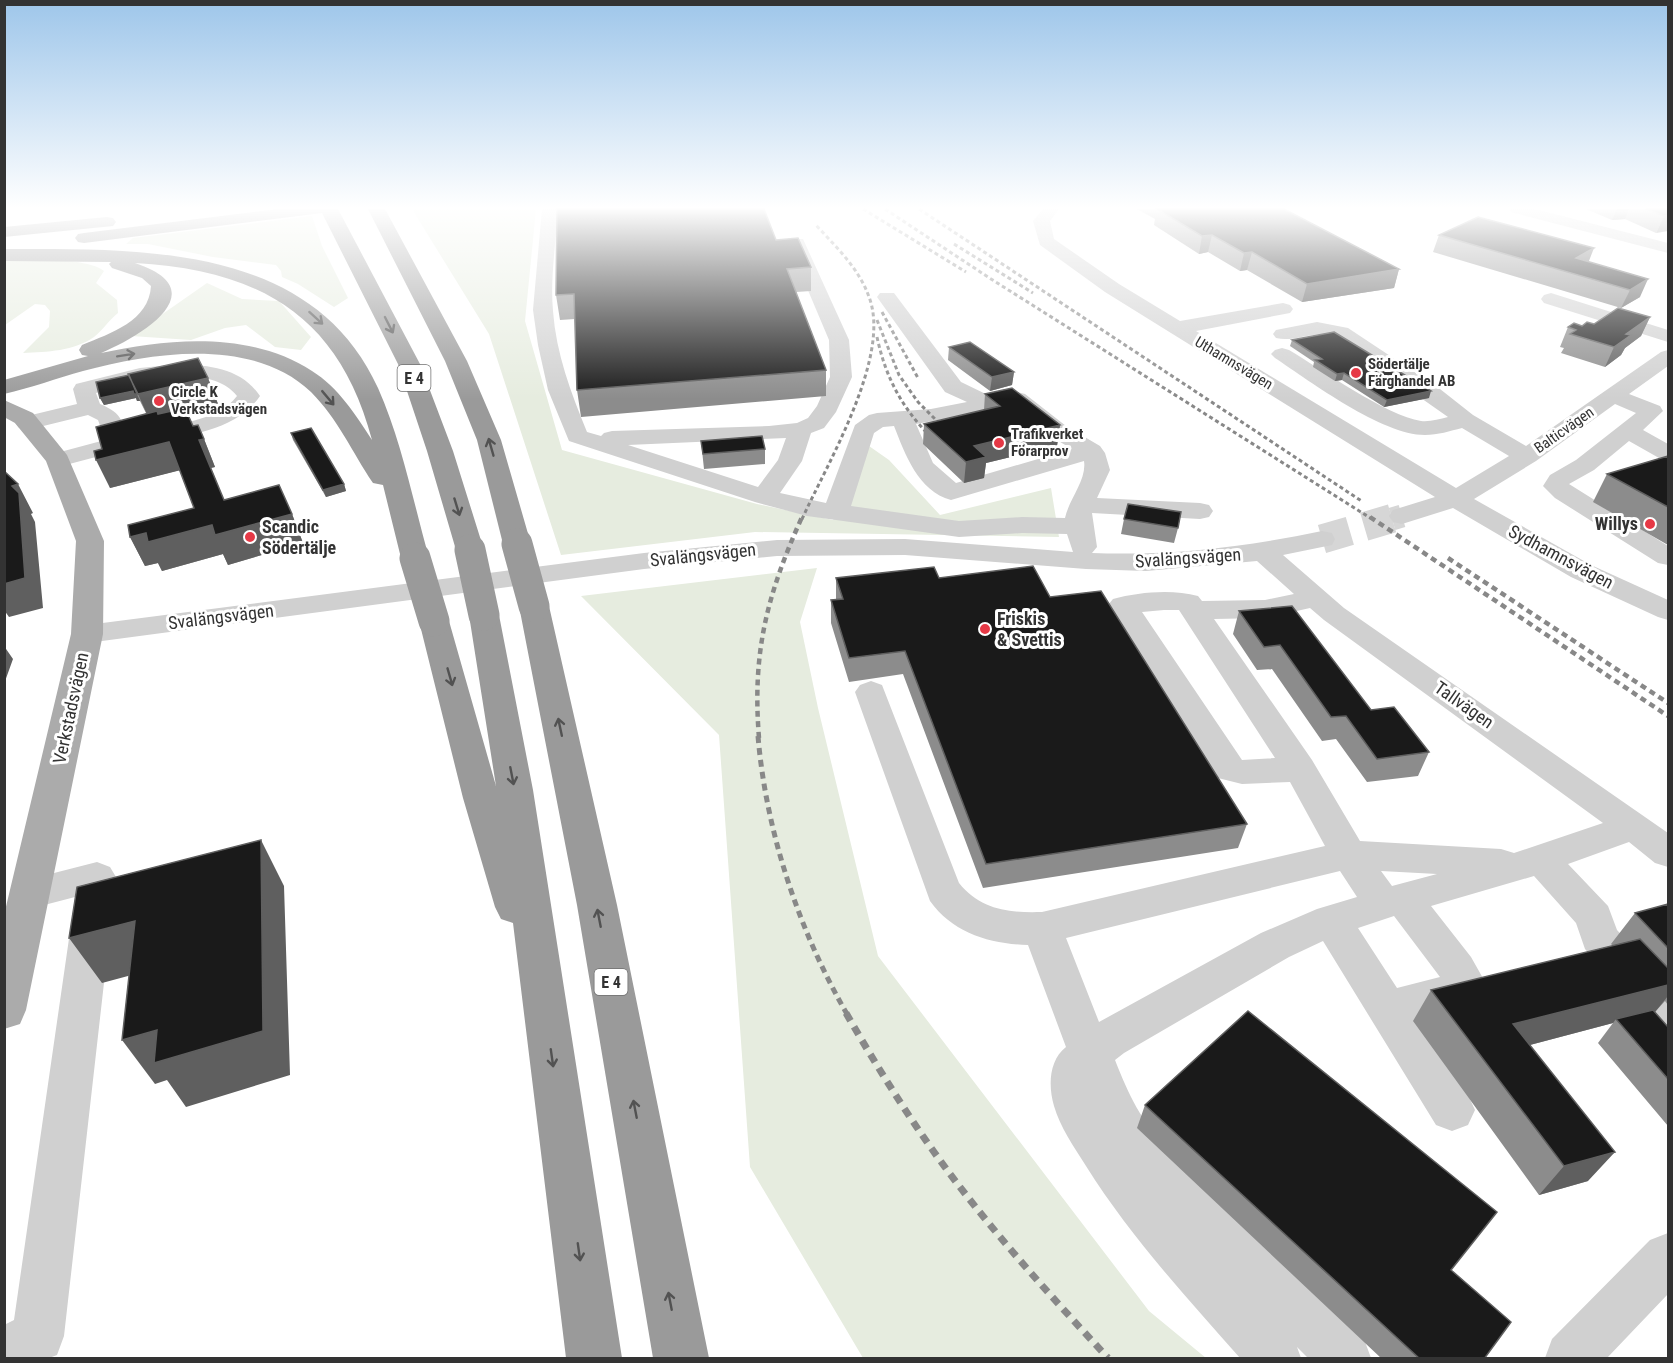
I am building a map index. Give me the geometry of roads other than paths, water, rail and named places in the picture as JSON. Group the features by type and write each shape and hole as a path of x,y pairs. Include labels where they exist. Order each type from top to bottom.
{"highway":[{"path":"11,397 82,353 120,337 156,310 163,297 161,284 148,273"},
{"path":"229,273 265,284 301,304 331,331 355,365 387,451 401,510 434,621 481,798 544,1000"},
{"name":"E 4","path":"359,273 409,364 440,451 470,550 515,790 594,1359"},
{"name":"E 4","path":"410,273 456,361 489,440 534,606 597,905 681,1359"},
{"path":"11,397 81,364 166,349 206,348 241,351 277,361 305,376 325,394 358,438 401,510"}],"main road":[{"name":"Verkstadsvägen","path":"4,1010 22,888 87,633 90,541 58,460 11,397"}],"street":[{"path":"546,273 543,310 548,345 559,390 577,436 764,497 836,513 959,529 1022,525 1080,516 1200,511"},
{"path":"559,324 577,416 584,426 599,435 618,439 801,429 816,423 828,407 841,377 839,340 810,273"},
{"name":"Uthamnsvägen","path":"1090,273 1456,499"},
{"path":"887,297 953,387 989,404"},
{"path":"1551,299 1668,336"},
{"path":"1177,328 1283,309"},
{"path":"1465,420 1423,428 1407,424 1373,408 1283,344 1312,328 1329,328 1341,333 1373,356 1447,402 1465,420 1526,456"},
{"name":"Balticvägen","path":"1456,499 1526,456 1668,356"},
{"path":"58,460 118,444 210,397 156,372 84,389 90,408"},
{"path":"1614,396 1659,416"},
{"path":"11,397 90,408 108,416 118,444"},
{"path":"836,513 863,430 877,420 931,416 1017,399 1058,431 1091,451 1096,458 1098,470 1080,516 1086,561"},
{"path":"1659,416 1627,431 1585,465 1559,480 1556,486 1668,557"},
{"path":"902,418 922,466 951,492 1091,451"},
{"path":"764,497 790,461 801,429"},
{"path":"1627,431 1662,459"},
{"path":"1585,465 1609,477"},
{"path":"1402,516 1456,499"},
{"name":"Sydhamnsvägen","path":"1456,499 1581,571 1663,603"},
{"name":"Svalängsvägen","path":"87,633 644,561 777,548 905,547 1086,561 1146,563 1263,552 1322,539"},
{"name":"Tallvägen","path":"1263,552 1334,614 1634,826 1668,853"},
{"path":"1193,610 1265,609 1315,598"},
{"path":"1300,768 1242,772 1230,770 1123,605 1164,601 1188,602 1300,768 1349,855 1463,980 1456,991 1387,1009"},
{"path":"871,692 943,890 951,903 962,911 997,927 1016,930 1042,928 1349,855 1534,862 1594,917 1599,937 1668,1015"},
{"path":"1275,1359 1182,1254 1120,1177 1076,1106 1072,1079 1075,1066 1109,1039 1275,945 1331,920 1534,862 1634,826"},
{"path":"4,1353 38,1336 97,877 22,888"},
{"path":"1331,920 1452,1110"},
{"path":"1042,928 1113,1113 1128,1138 1150,1165 1345,1359"},
{"path":"1571,1359 1668,1258"}],"tunnel":[{"path":"1392,519 1402,516"},
{"path":"1322,539 1397,517"}],"railway":[{"path":"802,519 854,410 872,349 874,321 869,297 857,273"},
{"path":"981,273 1372,519"},
{"path":"1000,273 1033,293"},
{"path":"1015,273 1363,502"},
{"path":"882,312 918,378"},
{"path":"877,320 899,375 918,402 948,432"},
{"path":"877,337 885,367 897,393 913,417 934,440"},
{"path":"759,738 758,678 765,624 780,572 802,517"},
{"path":"1370,517 1668,716"},
{"path":"1448,558 1668,703"},
{"path":"758,736 769,808 788,880 814,949 847,1014"},
{"path":"846,1013 899,1101 954,1179 1018,1258 1108,1358"}],"place":[{"name":"Södertälje Färghandel AB","path":"1356,373"},
{"name":"Circle K Verkstadsvägen","path":"159,401"},
{"name":"Trafikverket Förarprov","path":"999,443"},
{"name":"Willys","path":"1650,524"},
{"name":"Scandic Södertälje","path":"250,537"},
{"name":"Friskis & Svettis","path":"985,629"}]}
